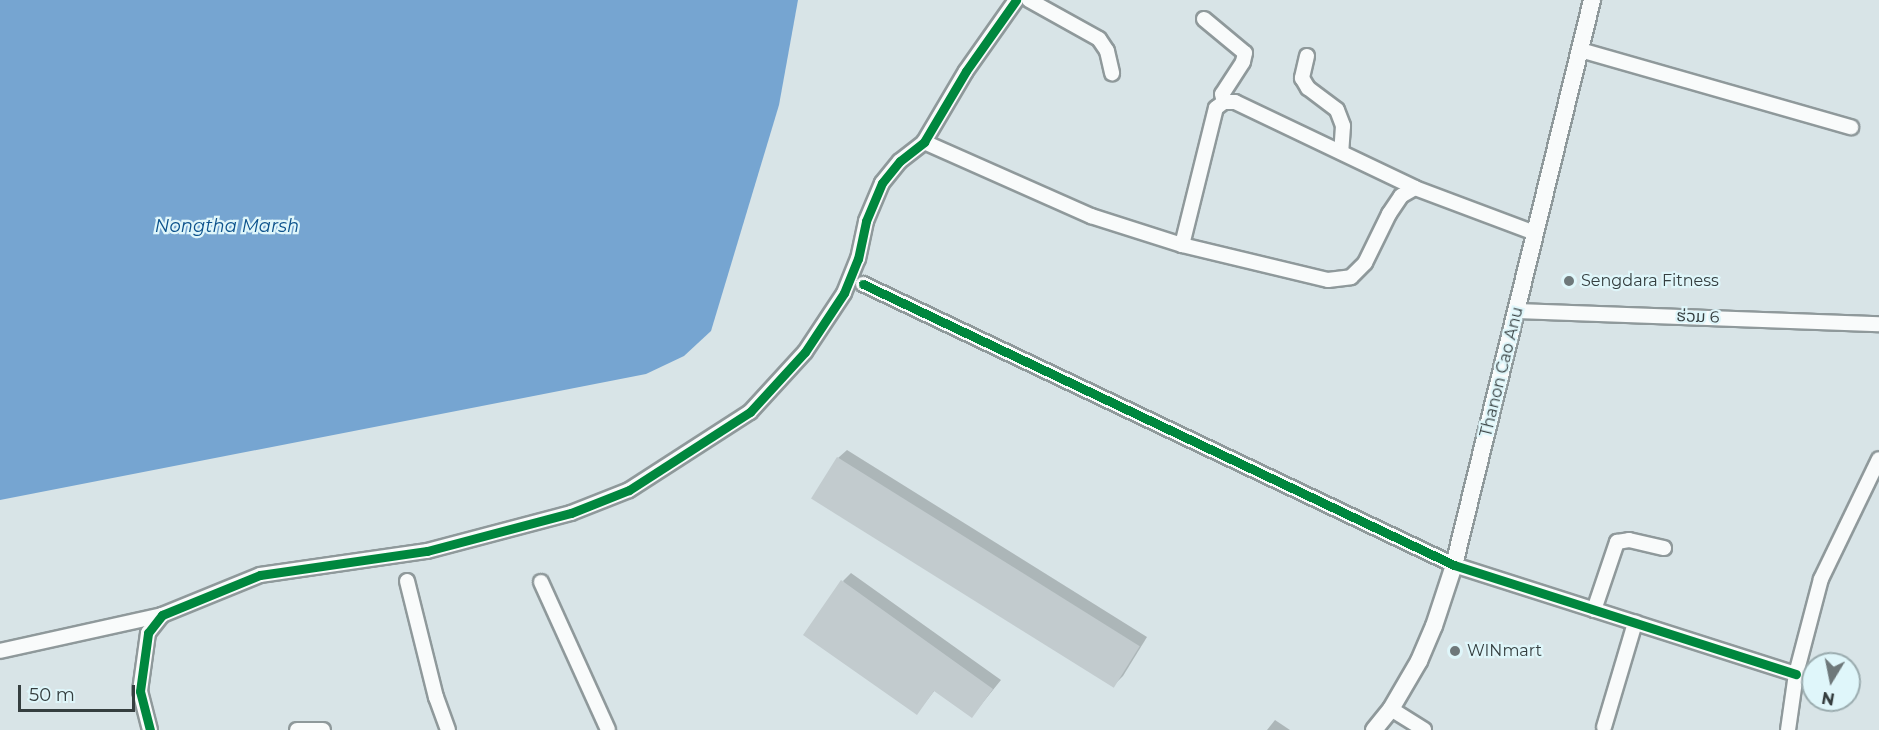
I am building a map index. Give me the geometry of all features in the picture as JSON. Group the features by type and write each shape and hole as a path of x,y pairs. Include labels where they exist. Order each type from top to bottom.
{"street":[{"path":"0,651 162,615 260,575 427,551 571,513 629,490 702,445 750,412 805,352 843,292 858,259 866,221 882,183 900,160 924,142 966,71 1016,0"},
{"path":"1029,0 1099,39 1107,51 1112,73"},
{"name":"Thanon Cao Anu","path":"1374,730 1406,685 1430,634 1454,565 1592,0"},
{"path":"1204,20 1245,53 1243,62 1222,94 1224,102"},
{"path":"1580,50 1851,127"},
{"path":"1307,56 1302,78 1308,88 1337,110 1343,126 1341,152"},
{"path":"1182,245 1216,108 1224,102 1235,102 1415,188 1536,233"},
{"path":"924,142 1091,216 1182,245 1328,280 1351,277 1365,263 1401,196 1415,188"},
{"path":"863,284 1454,565 1796,674"},
{"name":"ຮ່ວມ 6","path":"1516,311 1879,324"},
{"path":"1788,730 1796,674 1821,579 1875,480 1879,459"},
{"path":"1594,610 1617,542 1629,540 1664,548"},
{"path":"407,581 436,697 448,730"},
{"path":"541,582 608,730"},
{"path":"150,730 140,691 148,633 162,615"},
{"path":"1604,727 1635,623"},
{"path":"1391,709 1424,730"},
{"path":"297,730 323,730"}],"water":[{"name":"Nongtha Marsh","path":"0,0 798,0 779,105 711,331 684,356 646,374 0,500"}],"building":[{"path":"837,457 1140,646 1114,688 811,499"},
{"path":"841,580 993,689 972,718 934,691 917,715 803,635"}],"cycle path":[{"path":"150,730 140,691 148,633 162,615 260,575 427,551 571,513 629,490 750,412 805,352 844,293 858,259 866,221 882,183 900,161 924,142 966,71 1016,0"},
{"path":"863,284 1454,565 1796,674"}],"place":[{"name":"Sengdara Fitness","path":"1569,281"},
{"name":"WINmart","path":"1455,651"}]}
